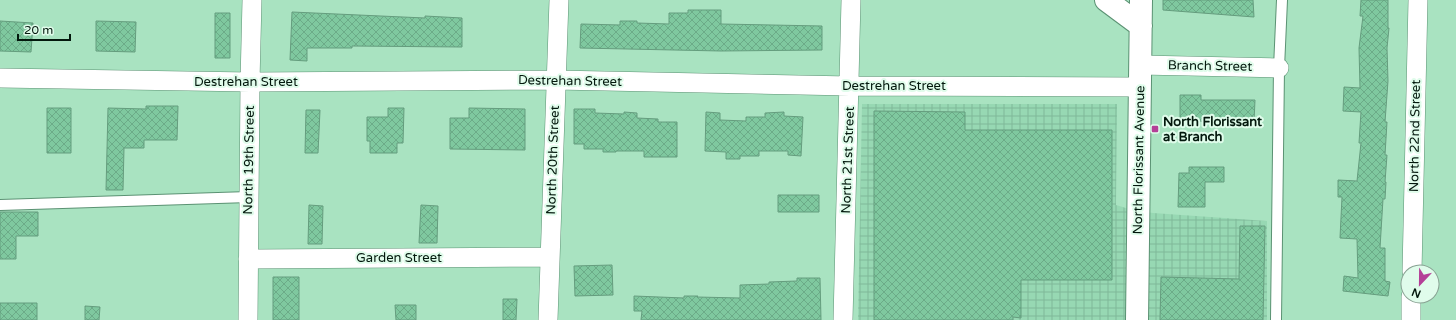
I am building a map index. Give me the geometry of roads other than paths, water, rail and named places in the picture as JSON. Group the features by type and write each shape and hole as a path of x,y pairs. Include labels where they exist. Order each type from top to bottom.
{"main road":[{"path":"1106,0 1141,26"},
{"name":"North Florissant Avenue","path":"1137,320 1141,0"}],"street":[{"name":"North 19th Street","path":"248,320 252,0"},
{"name":"North 20th Street","path":"548,320 559,0"},
{"name":"North 21st Street","path":"843,320 851,0"},
{"name":"North 22nd Street","path":"1412,264 1418,0"},
{"name":"Branch Street","path":"1140,65 1279,68"},
{"name":"Destrehan Street","path":"0,78 250,82 556,80 850,86 1140,87"},
{"name":"Garden Street","path":"248,259 549,257"},
{"path":"1411,304 1411,320"}],"lane":[{"path":"1276,320 1279,68 1282,0"},
{"path":"0,204 249,197"}],"place":[{"name":"North Florissant at Branch","path":"1155,129"}]}
